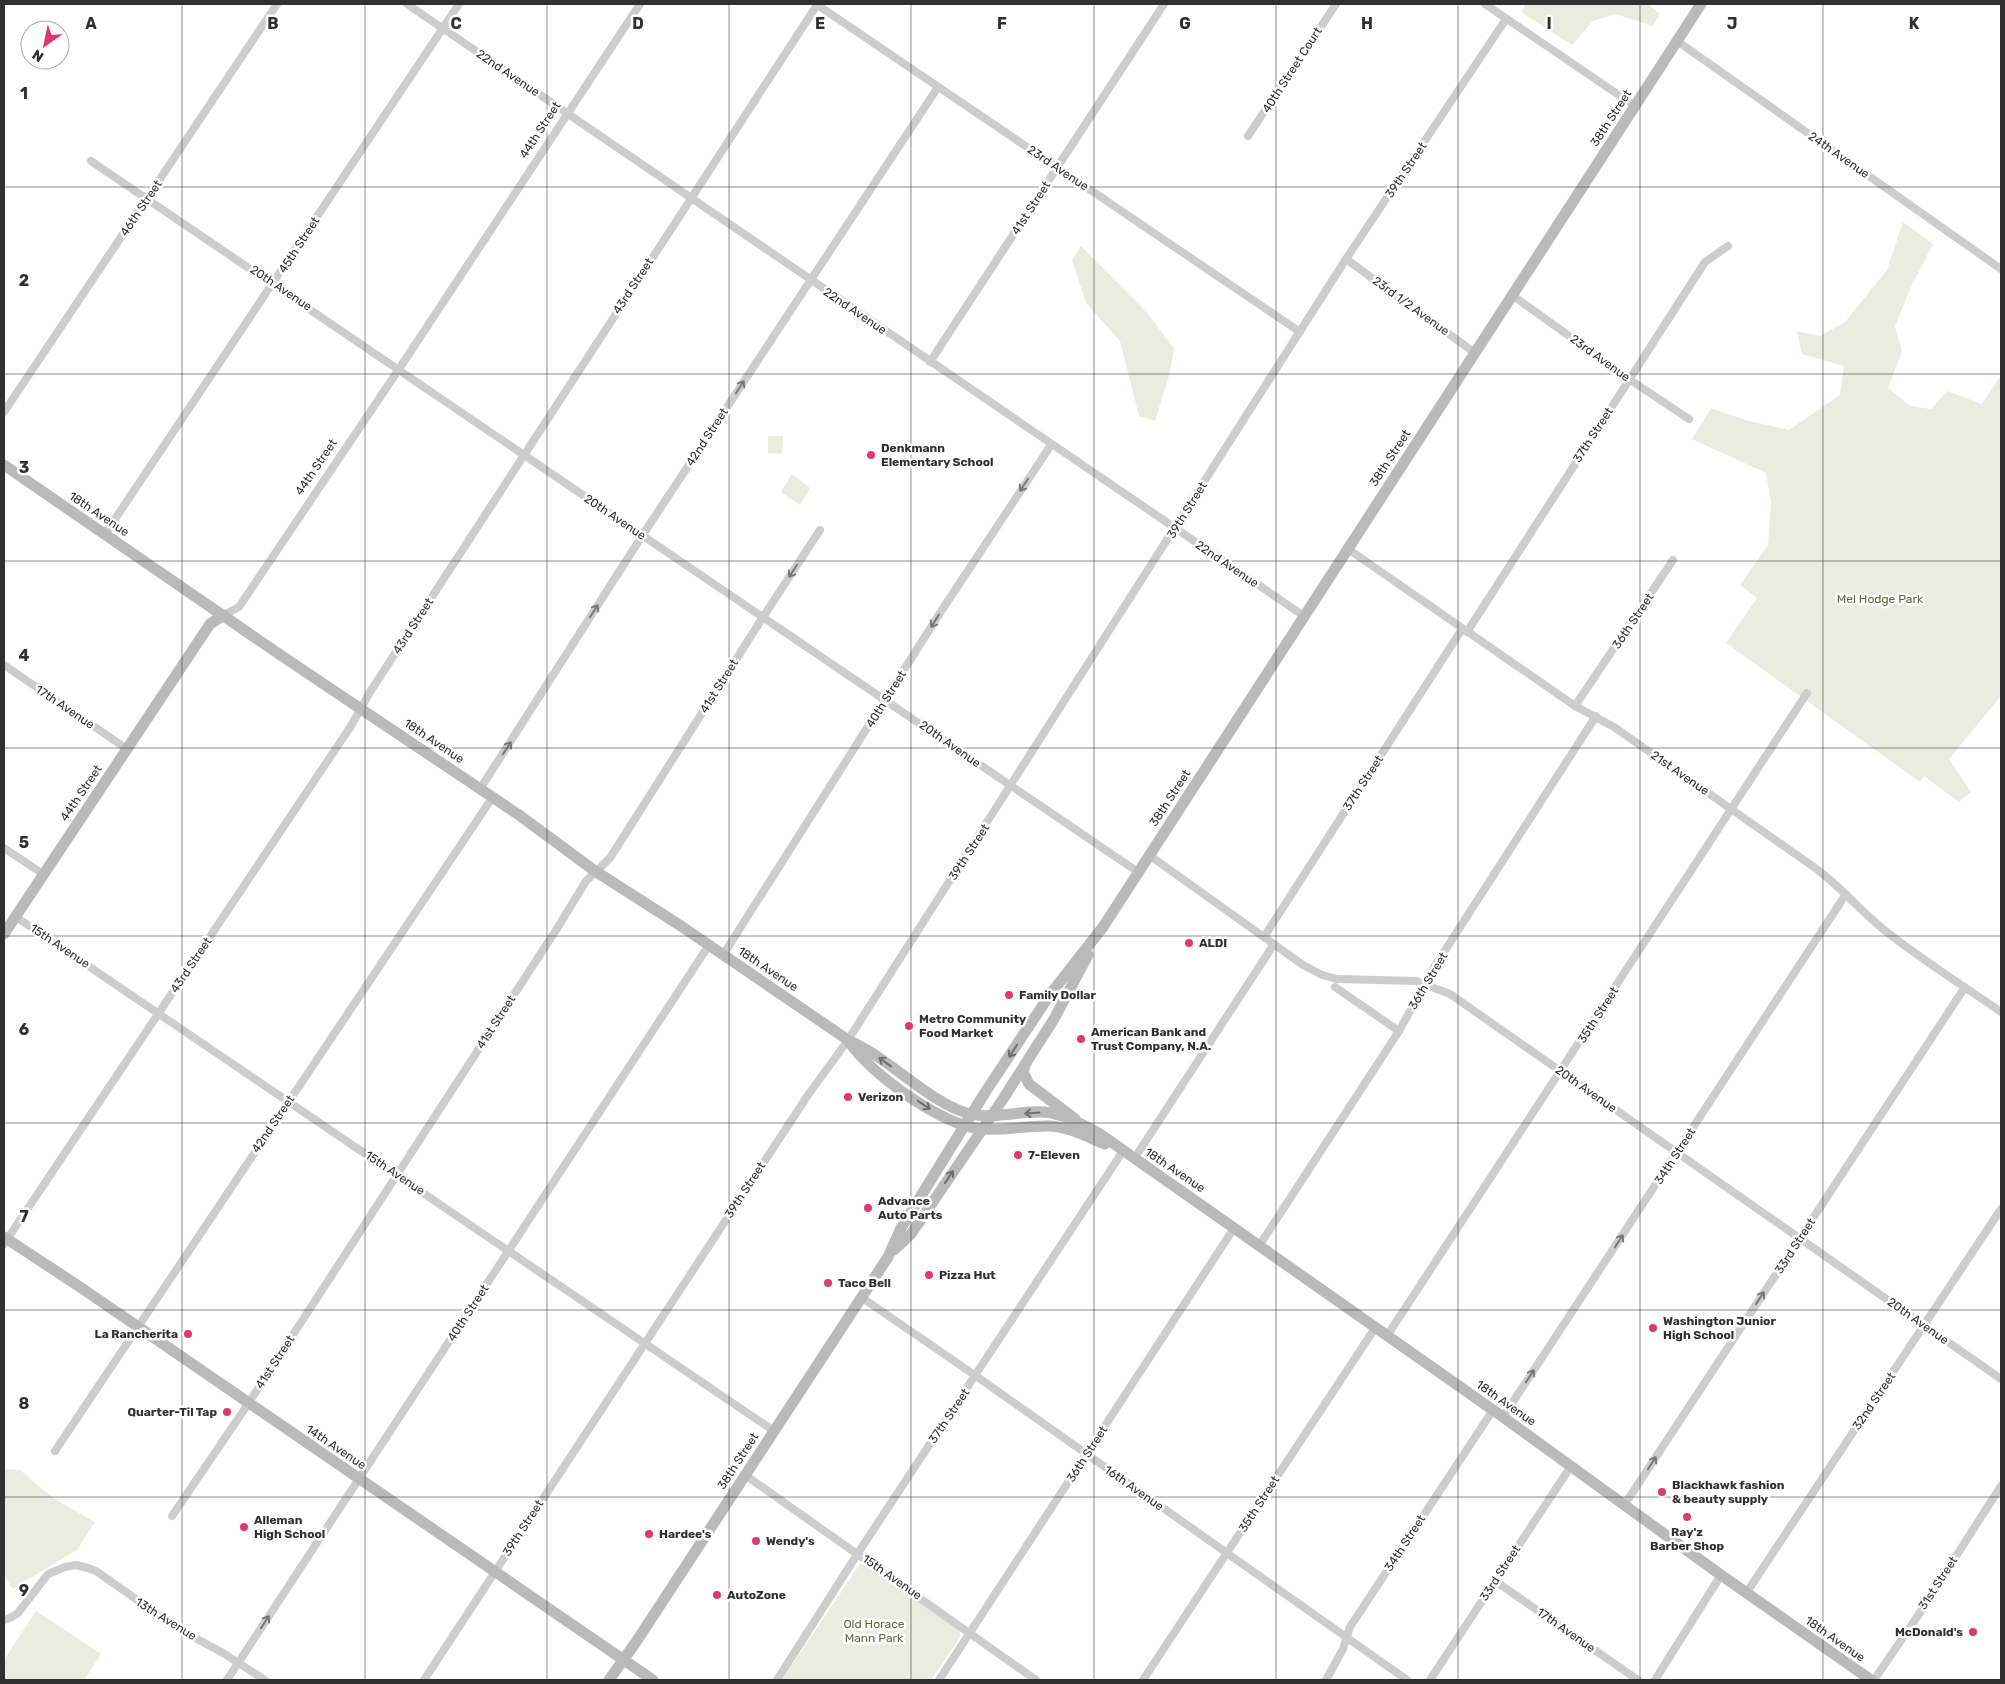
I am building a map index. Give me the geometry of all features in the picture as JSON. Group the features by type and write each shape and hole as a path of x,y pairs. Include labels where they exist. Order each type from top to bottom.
{"street":[{"name":"46th Street","path":"4,412 276,4"},
{"name":"22nd Avenue","path":"407,4 1304,616"},
{"name":"45th Street","path":"105,534 459,4"},
{"name":"44th Street","path":"4,934 210,624 239,607 640,4"},
{"name":"23rd Avenue","path":"816,4 1300,332"},
{"name":"43rd Street","path":"5,1240 352,726 375,684 816,4"},
{"name":"41st Street","path":"930,362 1164,4"},
{"name":"40th Street Court","path":"1248,136 1336,4"},
{"path":"1484,4 1635,106"},
{"name":"38th Street","path":"888,1257 911,1234 1025,1064 1054,1019 1103,927 1138,872 1701,4"},
{"name":"39th Street","path":"424,1680 808,1095 848,1040 1346,259 1506,18"},
{"name":"24th Avenue","path":"1677,41 2001,269"},
{"name":"42nd Street","path":"480,789 642,536 938,87"},
{"name":"20th Avenue","path":"92,160 1138,872"},
{"name":"37th Street","path":"1264,937 1705,262 1728,246"},
{"name":"23rd 1/2 Avenue","path":"1346,259 1475,353"},
{"name":"23rd Avenue","path":"1512,295 1629,379 1689,419"},
{"name":"40th Street","path":"722,955 940,613 1051,445"},
{"name":"18th Avenue","path":"4,465 480,789 595,871 709,945 848,1040 877,1056 937,1098 971,1114 991,1116 1050,1113 1080,1123 1260,1246 1625,1504 1747,1592 1857,1677 1873,1680"},
{"name":"41st Street","path":"172,1516 248,1404 558,927 586,880 610,858 820,530"},
{"name":"21st Avenue","path":"1348,548 1464,631 1575,706 1596,716 1674,768 1818,870 1893,938 2001,1012"},
{"name":"36th Street","path":"1575,706 1673,560"},
{"name":"17th Avenue","path":"4,665 127,749"},
{"name":"35th Street","path":"1387,1336 1732,810 1807,692"},
{"name":"36th Street","path":"1260,1246 1399,1031 1425,983 1596,716"},
{"name":"42nd Street","path":"55,1451 492,798"},
{"path":"4,848 43,874"},
{"name":"20th Avenue","path":"1149,855 1303,964 1329,978 1404,980 1425,983 1450,994 2001,1379"},
{"name":"34th Street","path":"1326,1680 1343,1649 1350,1627 1677,1152 1846,894"},
{"name":"15th Avenue","path":"16,917 774,1431"},
{"name":"38th Street","path":"609,1680 888,1257 901,1228 971,1114 1049,996 1103,927"},
{"path":"1134,1159 1274,944"},
{"name":"40th Street","path":"227,1680 709,945"},
{"path":"1335,987 1399,1031"},
{"name":"33rd Street","path":"1625,1504 1965,987"},
{"name":"18th Avenue","path":"848,1040 860,1057 886,1080 943,1117 965,1126 982,1129 1050,1126 1066,1128 1123,1151"},
{"path":"1025,1064 1023,1072 1030,1084 1080,1123"},
{"name":"37th Street","path":"776,1680 1123,1151"},
{"name":"32nd Street","path":"1747,1592 2001,1209"},
{"name":"36th Street","path":"939,1680 1234,1228"},
{"name":"14th Avenue","path":"5,1240 137,1327 653,1680"},
{"name":"16th Avenue","path":"861,1297 1407,1680"},
{"name":"35th Street","path":"1143,1680 1375,1328"},
{"name":"33rd Street","path":"1430,1680 1570,1466"},
{"name":"15th Avenue","path":"746,1475 1036,1680"},
{"name":"31st Street","path":"1873,1680 2001,1486"},
{"name":"13th Avenue","path":"4,1620 18,1613 48,1574 76,1565 96,1571 177,1628 239,1663 264,1680"},
{"path":"1655,1680 1721,1575"},
{"name":"17th Avenue","path":"1495,1581 1638,1680"}],"green space":[{"path":"1526,4 1648,4 1660,14 1653,26 1615,14 1593,21 1572,45 1521,12"},
{"name":"Mel Hodge Park","path":"1903,222 1933,244 1911,287 1895,326 1902,352 1888,388 1910,406 1931,409 1947,391 1982,404 2001,375 2001,696 1949,759 1971,792 1959,802 1924,776 1920,782 1726,643 1757,598 1740,585 1768,545 1771,502 1766,473 1692,439 1711,408 1745,420 1789,430 1840,395 1844,366 1802,354 1797,331 1820,336 1845,322 1887,270"},
{"path":"1081,246 1149,315 1174,349 1169,376 1155,421 1139,416 1120,341 1086,303 1072,260"},
{"path":"768,436 783,436 782,454 768,453"},
{"path":"792,474 810,488 800,505 781,492"},
{"path":"4,1469 20,1470 53,1498 95,1522 77,1550 12,1589 4,1574"},
{"name":"Old Horace Mann Park","path":"860,1564 868,1566 959,1630 959,1639 931,1680 782,1680"},
{"path":"36,1611 101,1654 84,1680 4,1680 4,1660"}],"place":[{"name":"Denkmann Elementary School","path":"871,455"},
{"name":"ALDI","path":"1189,943"},
{"name":"Family Dollar","path":"1009,995"},
{"name":"Metro Community Food Market","path":"909,1026"},
{"name":"American Bank and Trust Company, N.A.","path":"1081,1039"},
{"name":"Verizon","path":"848,1097"},
{"name":"7-Eleven","path":"1018,1155"},
{"name":"Advance Auto Parts","path":"868,1208"},
{"name":"Pizza Hut","path":"929,1275"},
{"name":"Taco Bell","path":"828,1283"},
{"name":"Washington Junior High School","path":"1653,1328"},
{"name":"La Rancherita","path":"188,1334"},
{"name":"Quarter-Til Tap","path":"227,1412"},
{"name":"Blackhawk fashion & beauty supply","path":"1662,1492"},
{"name":"Ray'z Barber Shop","path":"1687,1517"},
{"name":"Alleman High School","path":"244,1527"},
{"name":"Hardee's","path":"649,1534"},
{"name":"Wendy's","path":"756,1541"},
{"name":"AutoZone","path":"717,1595"},
{"name":"McDonald's","path":"1973,1632"}]}
